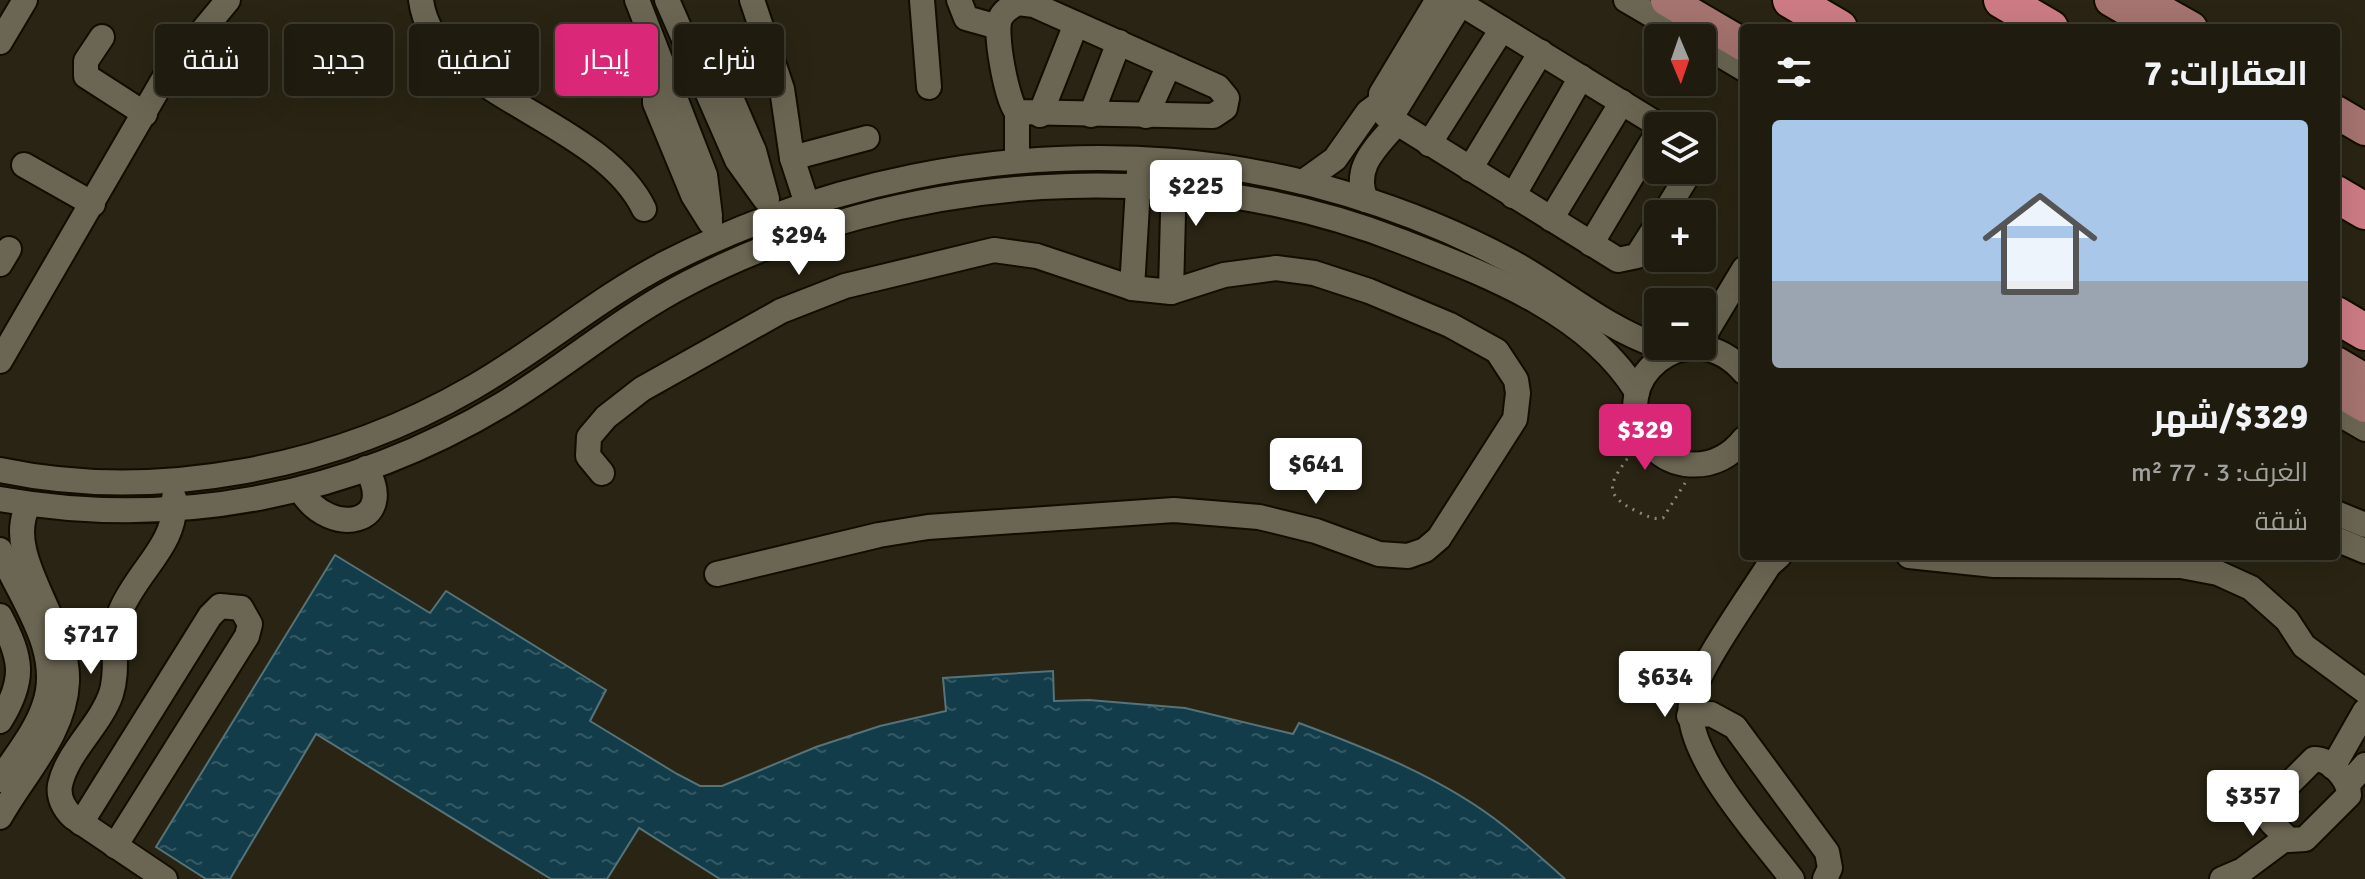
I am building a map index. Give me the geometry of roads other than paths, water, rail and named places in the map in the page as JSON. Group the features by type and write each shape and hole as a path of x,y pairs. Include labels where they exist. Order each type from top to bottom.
{"highway":[{"path":"1791,0 1832,24"},
{"path":"2002,0 2043,24"},
{"path":"2340,196 2365,211"},
{"path":"2340,317 2365,332"}],"main road":[{"path":"1667,0 1740,43"},
{"path":"1710,0 1751,24"},
{"path":"2111,0 2152,24"},
{"path":"2142,0 2184,24"},
{"path":"2340,114 2365,129"},
{"path":"2340,132 2365,147"},
{"path":"2340,365 2365,380"},
{"path":"2340,391 2365,406"}],"street":[{"path":"0,42 25,0"},
{"path":"0,361 10,321 93,204 166,75 228,0"},
{"path":"421,0 427,28 452,59 604,158 627,179 644,209"},
{"path":"637,0 705,175 710,232"},
{"path":"667,0 678,24"},
{"path":"752,0 785,100 792,158 789,206"},
{"path":"922,0 929,87"},
{"path":"959,0 966,18 998,27"},
{"path":"1626,0 1667,24"},
{"path":"1366,200 1361,173 1389,115 1453,1 1541,52 1644,118"},
{"path":"1026,3 1076,24 1222,89 1227,98 1225,108 1213,116 1028,114 1010,101 998,27 1004,12 1026,3"},
{"path":"1017,161 1028,114 1076,24"},
{"path":"1429,144 1502,29"},
{"path":"102,37 86,61 86,76 145,114"},
{"path":"1091,115 1119,42"},
{"path":"1470,169 1541,52"},
{"path":"1716,52 1740,67"},
{"path":"1146,116 1169,65"},
{"path":"665,75 674,72"},
{"path":"1513,196 1581,77"},
{"path":"709,96 743,173 789,206 807,233"},
{"path":"1551,219 1622,102"},
{"path":"1303,182 1335,159 1368,112 1389,115 1429,144 1618,260 1631,259 1644,246"},
{"path":"1355,133 1375,149"},
{"path":"792,158 867,138"},
{"path":"1591,244 1644,154"},
{"path":"1132,288 1140,159"},
{"path":"0,470 80,480 173,479 281,462 340,446 406,421 507,368 710,232 789,206 902,178 1017,161 1175,161 1303,182 1366,200 1476,244 1619,328 1644,336"},
{"path":"1171,292 1175,161"},
{"path":"24,165 93,204"},
{"path":"902,178 909,204"},
{"path":"0,499 100,511 175,510 233,504 301,491 366,468 483,416 650,305 718,269 807,233 909,204 1030,188 1173,190 1250,199 1323,214 1455,263 1505,287 1591,337 1625,372 1637,392"},
{"path":"1133,245 1172,247"},
{"path":"602,473 591,462 587,443 592,430 642,389 750,327 820,295 994,250 1037,256 1132,288 1171,292 1224,275 1276,268 1314,273 1369,291 1450,325 1497,351 1516,380 1515,419 1439,538 1425,550 1408,556 1379,554 1316,531 1259,517 1174,510 928,527 879,535 717,574"},
{"path":"1716,316 1740,277"},
{"path":"636,281 650,305"},
{"path":"1716,353 1724,354 1740,368"},
{"path":"1659,360 1650,367 1637,392 1635,407 1644,436 1666,457 1695,465 1734,457"},
{"path":"2340,414 2365,429"},
{"path":"301,491 319,509 345,522 355,522 365,516 373,500 373,484 366,468"},
{"path":"165,879 81,823 64,808 60,785 107,704 115,674 115,632 121,611 141,572 171,533 175,510 173,479"},
{"path":"0,817 56,728 50,675 56,653 20,544 20,523 29,504"},
{"path":"2340,515 2365,525"},
{"path":"2340,541 2365,551"},
{"path":"0,550 56,653"},
{"path":"1775,560 1697,682 1689,716 1691,733 1702,757 1792,879"},
{"path":"1948,560 2007,566 2181,566 2218,573 2251,588 2287,620 2304,646 2365,691"},
{"path":"81,823 210,616 220,606 241,608 249,618 247,636 115,846"},
{"path":"0,616 16,651 19,673 16,693 0,721"},
{"path":"0,780 53,709"},
{"path":"2340,775 2365,711"},
{"path":"1689,716 1711,714 1735,727 1827,852 1830,868 1825,879"},
{"path":"2314,759 2326,760 2340,775 2346,800 2305,839 2294,841 2286,838 2268,817 2271,800 2314,759"},
{"path":"2340,775 2365,765"},
{"path":"2222,879 2243,870 2286,838"}],"water":[{"path":"335,555 430,613 446,591 606,690 590,721 700,786 722,786 816,747 880,726 946,711 943,678 1053,671 1054,701 1089,700 1185,708 1293,734 1299,723 1352,743 1432,780 1481,809 1565,879 720,879 639,828 607,879 551,879 316,734 230,879 206,879 156,847"}]}
